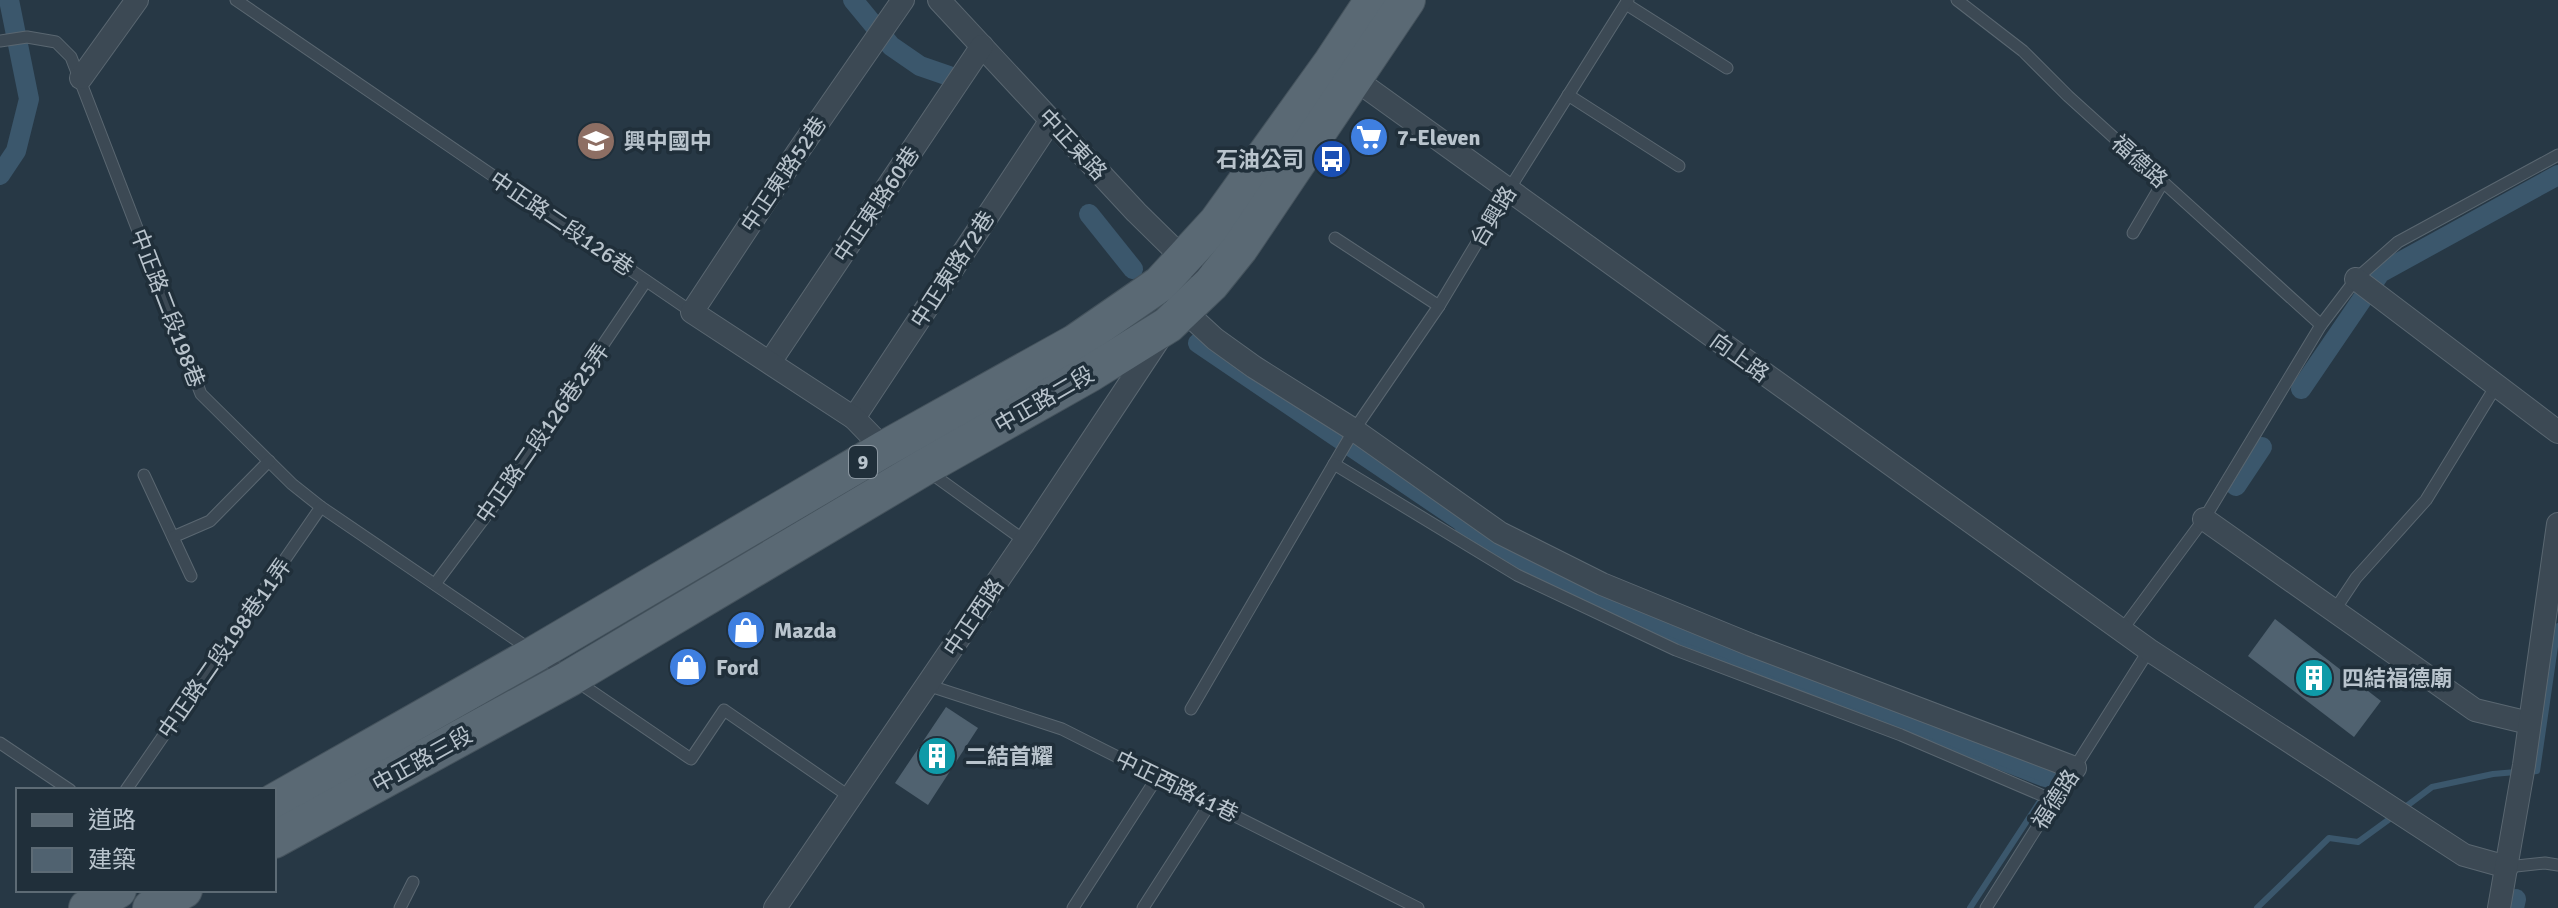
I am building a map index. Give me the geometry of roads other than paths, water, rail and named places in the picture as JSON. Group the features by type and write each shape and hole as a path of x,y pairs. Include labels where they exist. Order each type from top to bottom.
{"main road":[{"name":"中正路二段","path":"570,678 923,468 1091,373 1176,318 1211,284 1240,248 1343,70 1373,0"},
{"name":"中正路二段","path":"535,654 884,449 1076,342 1172,272 1343,70 1407,0"},
{"name":"中正路三段","path":"276,801 535,654"},
{"name":"中正路三段","path":"276,839 570,678"},
{"path":"87,908 115,892"},
{"path":"151,908 180,892"}],"street":[{"path":"81,78 137,0"},
{"name":"中正東路52巷","path":"692,312 903,0"},
{"name":"中正東路","path":"939,0 1051,120 1172,272 1176,318 1354,430 1500,533 1602,584 1751,645 2075,768"},
{"name":"中正東路60巷","path":"770,362 982,46"},
{"name":"向上路","path":"1343,70 2149,650 2464,855 2507,867"},
{"name":"中正東路72巷","path":"854,418 1051,120"},
{"name":"中正東路","path":"1172,272 1211,284"},
{"path":"2364,286 2558,432"},
{"name":"中正路二段126巷","path":"692,312 854,418 884,449"},
{"name":"中正西路","path":"775,908 1176,318"},
{"path":"2204,519 2475,710 2529,723"},
{"path":"2499,908 2522,776 2558,524"}],"lane":[{"name":"中正路二段126巷","path":"236,0 692,312"},
{"name":"福德路","path":"1957,0 2023,51 2321,325"},
{"path":"1627,2 1727,68"},
{"name":"台興路","path":"1191,709 1354,430 1439,306 1627,2"},
{"name":"中正路二段198巷","path":"0,41 27,37 56,42 71,57 201,394 269,461 321,507 691,759 724,710 850,797"},
{"path":"1568,95 1679,166"},
{"path":"2122,630 2204,519 2321,325 2364,286 2398,242 2558,155"},
{"path":"2133,233 2163,182"},
{"path":"1335,238 1439,306"},
{"name":"中正路二段126巷25弄","path":"435,584 503,493 646,281"},
{"path":"2334,611 2356,578 2426,500 2496,386"},
{"path":"173,537 210,521 269,461"},
{"path":"1334,464 1517,575 1676,650 1901,735 2053,800"},
{"path":"923,468 1025,541"},
{"path":"144,475 191,576"},
{"name":"中正路二段198巷11弄","path":"127,788 321,507"},
{"name":"福德路","path":"1986,908 2149,650"},
{"name":"中正西路41巷","path":"927,685 1062,729 1418,908"},
{"path":"0,743 67,788"},
{"path":"1073,908 1158,776"},
{"path":"1143,908 1211,802"},
{"path":"2507,867 2545,863 2558,865"},
{"path":"400,908 413,882"}],"waterway":[{"path":"0,175 16,151 29,99 9,0"},
{"path":"853,0 891,46 920,66 949,76"},
{"path":"2301,389 2380,273 2558,175"},
{"path":"1089,214 1133,269"},
{"path":"1198,343 1492,542 1565,585 2052,775 2055,770"},
{"path":"2236,486 2262,447"},
{"path":"1355,450 1352,455 1457,526 1460,534 1484,549"},
{"path":"1629,622 2041,783 2049,785 2052,775"},
{"path":"2528,772 2537,771 2558,626"},
{"path":"2404,808 2432,787 2516,772"},
{"path":"1970,908 2044,795"},
{"path":"2257,908 2329,838 2358,842 2395,815"},
{"path":"2514,908 2516,899"}],"place":[{"name":"7-Eleven","path":"1369,137"},
{"name":"興中國中","path":"596,141"},
{"name":"石油公司","path":"1332,159"},
{"name":"Mazda","path":"746,630"},
{"name":"Ford","path":"688,667"},
{"name":"四結福德廟","path":"2314,678"},
{"name":"二結首耀","path":"937,756"}]}
